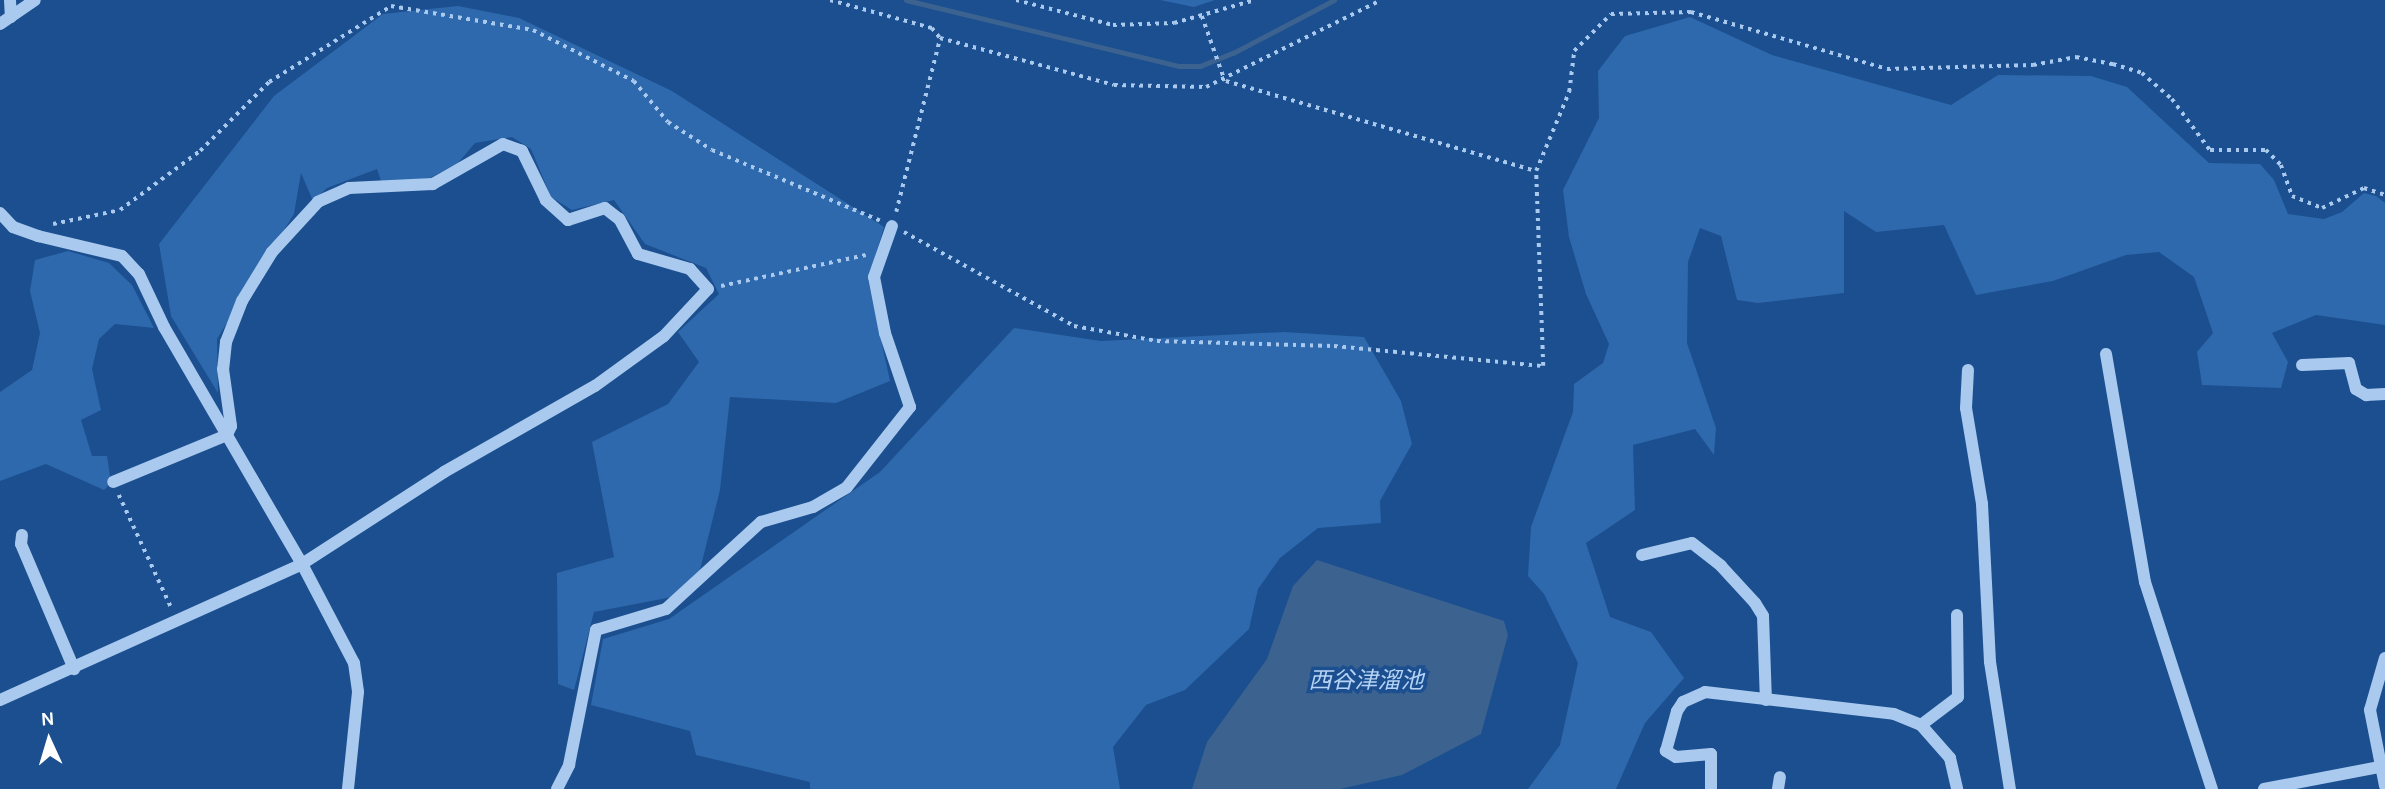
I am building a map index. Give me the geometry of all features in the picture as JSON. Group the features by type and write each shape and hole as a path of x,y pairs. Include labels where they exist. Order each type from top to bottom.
{"street":[{"path":"5,20 10,0"},
{"path":"5,20 35,0"},
{"path":"0,701 302,564 444,472 595,386 664,336 708,289 690,269 638,254 620,219 606,208 568,220 546,200 522,151 503,144 433,184 349,188 318,202 272,252 242,300 226,342 223,369 231,426 226,435 113,482"},
{"path":"0,213 13,227 38,236 122,256 139,274 164,327 302,564 354,663 358,692 348,789"},
{"path":"557,789 569,765 596,630 666,609 761,522 813,507 846,487 911,407 885,333 873,277 892,226"},
{"path":"2106,354 2146,582 2212,789"},
{"path":"2302,365 2349,363 2356,389 2366,395 2385,394"},
{"path":"1968,370 1966,408 1982,505 1990,662 2010,789"},
{"path":"22,535 21,544 74,669"},
{"path":"1642,555 1692,543 1721,566 1755,603 1763,616 1766,700"},
{"path":"1921,726 1958,697 1956,615"},
{"path":"2385,658 2370,710 2385,786"},
{"path":"1711,789 1711,754 1676,757 1666,751 1677,711 1683,702 1705,692 1894,714 1921,726 1950,758 1956,789"},
{"path":"2264,789 2382,767"}],"path":[{"path":"830,0 932,28 940,38 1114,85 1171,89 1206,88 1225,81 1381,0"},
{"path":"1016,0 1113,25 1174,23 1255,0"},
{"path":"38,236 43,226 120,210 200,151 270,82 392,3 533,30 634,81 668,122 712,150 892,226 1074,326 1157,341 1334,346 1543,366 1536,171 1569,92 1574,51 1611,14 1691,12 1887,69 2033,65 2076,57 2113,64 2142,73 2172,99 2210,150 2266,150 2281,165 2292,196 2322,208 2364,188 2385,195"},
{"path":"1202,16 1225,81"},
{"path":"892,226 940,38"},
{"path":"1225,81 1536,171"},
{"path":"708,289 863,258 870,250"},
{"path":"113,482 177,620"}],"shaded area":[{"path":"1160,0 1215,0 1194,7"},
{"path":"458,6 519,18 672,91 884,227 868,280 890,381 836,403 730,397 720,490 699,574 672,597 594,612 574,690 558,684 557,573 614,557 592,442 668,404 699,362 678,332 719,294 706,268 645,244 614,200 572,210 551,197 531,149 512,137 475,143 458,163 430,178 382,184 377,169 327,188 313,201 301,173 294,214 217,339 218,393 171,316 159,244 274,96 383,14"},
{"path":"1690,17 1772,55 1951,105 1998,75 2091,76 2127,87 2209,163 2260,164 2274,180 2288,214 2324,219 2342,212 2364,193 2376,196 2385,203 2385,325 2316,315 2272,333 2288,362 2281,388 2202,385 2197,352 2213,333 2194,277 2159,252 2126,255 2053,281 1976,295 1944,225 1876,232 1844,211 1844,293 1758,303 1737,300 1721,236 1700,228 1688,262 1687,343 1716,428 1714,455 1695,429 1633,445 1635,510 1586,543 1610,617 1651,632 1684,678 1645,723 1616,789 1528,789 1560,745 1578,663 1544,594 1528,576 1531,527 1573,412 1574,384 1603,363 1609,344 1586,294 1569,237 1563,190 1599,118 1598,71 1625,36"},
{"path":"68,251 109,263 132,285 154,328 115,324 99,339 92,369 101,410 81,420 92,456 107,456 111,483 104,490 46,464 0,481 0,392 32,370 40,333 30,291 35,260"},
{"path":"1014,328 1101,341 1284,332 1364,337 1401,401 1412,444 1380,501 1381,523 1318,528 1280,558 1258,589 1249,629 1185,690 1146,705 1113,747 1120,789 810,789 810,782 696,755 690,731 591,705 603,639 669,619 880,472"}],"water":[{"name":"西谷津溜池","path":"1317,560 1504,621 1508,635 1481,734 1402,775 1340,789 1192,789 1207,742 1267,659 1293,586"}],"waterway":[{"path":"906,0 1179,66 1200,66 1233,53 1334,0"}]}
